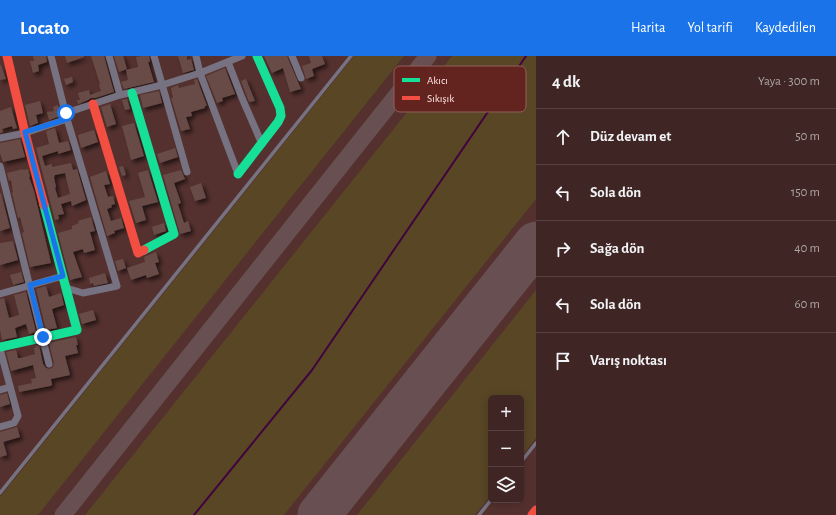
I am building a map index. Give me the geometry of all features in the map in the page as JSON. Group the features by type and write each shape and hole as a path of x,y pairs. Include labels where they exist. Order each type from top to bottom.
{"street":[{"path":"0,427 14,422 18,416 0,348 77,330 25,132 7,56"},
{"path":"51,56 117,286 83,293 66,288"},
{"path":"109,56 120,96"},
{"path":"154,56 187,172"},
{"path":"196,56 200,73 238,174"},
{"path":"0,138 25,132 93,104 200,73 242,56"},
{"path":"238,174 278,122 281,111 257,56"},
{"path":"292,56 301,78"},
{"path":"228,62 262,144"},
{"path":"93,104 138,253 174,234 132,92"},
{"path":"0,166 49,364"},
{"path":"0,294 63,276"},
{"path":"0,390 10,387"},
{"path":"532,515 536,510"}],"lane":[{"path":"0,493 351,56"},
{"path":"524,458 536,443"},
{"path":"479,515 489,503"}],"shaded area":[{"path":"354,56 404,56 396,66 394,66 394,69 38,515 0,515 0,497"},
{"path":"452,56 536,56 536,199 284,515 85,515 407,112 526,112 526,66 444,66"},
{"path":"536,290 536,438 524,453 524,395 488,395 488,499 475,515 357,515"}],"building":[{"path":"33,56 46,56 47,62 38,65 39,71 33,73 30,61 34,61"},
{"path":"65,56 84,56 84,57 67,63"},
{"path":"91,56 104,56 114,92 91,98 78,104 77,100 80,100 78,93 89,90 90,95 101,91"},
{"path":"114,56 123,56 127,69 119,72"},
{"path":"149,56 150,62 148,62 154,82 124,89 121,82 128,80 126,70 138,67 136,57"},
{"path":"178,56 187,56 187,60 191,59 194,70 183,73"},
{"path":"264,56 287,56 301,89 290,92 283,68 272,73"},
{"path":"309,56 322,56 325,64 312,69 314,76 306,79 302,66 311,63"},
{"path":"1,65 6,79 0,80"},
{"path":"225,68 235,94 222,98 223,101 217,103 206,76"},
{"path":"72,77 73,82 66,85 64,79"},
{"path":"197,79 207,106 191,112 192,116 186,117 190,129 181,131 171,98 173,98 171,88 178,85 179,88 195,84 194,80"},
{"path":"246,79 255,101 249,102 241,81"},
{"path":"159,91 162,103 143,108 140,95"},
{"path":"127,99 130,109 125,110 122,100"},
{"path":"40,101 43,113 36,115 38,123 30,126 25,105"},
{"path":"110,104 116,124 107,127 101,107"},
{"path":"58,105 61,116 49,120 47,112 54,111 53,107"},
{"path":"11,107 17,128 13,129 12,126 2,129 3,132 0,133 0,111"},
{"path":"134,123 144,156 131,160 122,126"},
{"path":"55,128 59,143 68,141 71,150 58,154 58,151 42,156 45,166 52,164 52,167 71,163 73,170 77,169 86,200 72,206 71,201 61,204 64,214 58,215 59,219 55,220 36,148 49,144 46,131","holes":["65,173 70,194 58,198 55,188 55,175"]},
{"path":"94,130 98,142 81,148 78,135"},
{"path":"20,139 25,157 3,162 0,153 0,143"},
{"path":"175,148 178,157 160,163 157,154"},
{"path":"123,166 126,175 122,176 119,167"},
{"path":"28,169 51,263 30,267 22,233 24,232 20,217 18,218 12,193 11,180 9,181 7,173"},
{"path":"148,170 158,202 142,206 146,220 136,223 129,201 145,197 138,173"},
{"path":"181,170 185,179 174,183 181,203 178,204 184,223 188,221 191,231 180,234 163,175"},
{"path":"106,171 110,184 104,185 108,197 113,196 115,204 111,205 112,207 107,209 111,221 121,218 124,228 114,231 115,233 107,236 90,177"},
{"path":"201,183 206,198 195,201 190,187"},
{"path":"0,193 10,228 0,231"},
{"path":"91,217 95,231 90,232 95,250 84,253 83,249 73,252 82,277 70,280 58,233 72,229 72,226 79,223 78,221"},
{"path":"164,223 166,231 154,235 152,227"},
{"path":"13,241 18,260 0,265 0,243"},
{"path":"156,252 159,262 155,263 159,274 147,278 146,275 131,280 127,268 145,262 144,257"},
{"path":"123,259 126,268 118,271 115,261"},
{"path":"21,272 24,282 13,285 10,275"},
{"path":"105,273 108,283 94,286 93,283 90,284 89,278"},
{"path":"46,286 49,297 61,293 64,305 52,309 57,328 46,330 36,289"},
{"path":"26,292 36,332 29,334 26,324 15,328 17,337 2,340 0,330 0,299 4,298 9,318 19,315 14,295"},
{"path":"93,310 96,320 82,324 79,314"},
{"path":"76,337 78,353 65,356 70,375 51,379 52,385 50,386 19,392 18,386 32,383 31,379 36,378 33,365 11,371 6,352 16,350 18,358 21,358 35,354 34,348 36,348 35,346 39,345 43,364 46,368 50,369 53,367 54,363 49,343"},
{"path":"7,393 10,404 0,407 0,395"},
{"path":"17,427 20,437 3,442 7,455 0,457 0,432"}],"waterway":[{"path":"519,66 526,56"},
{"path":"194,515 312,370 488,112"}],"taxiway":[{"path":"420,66 428,56"},
{"path":"63,515 394,99"}],"runway":[{"path":"319,515 536,243"}],"traffic: fast":[{"path":"238,174 281,116 280,108 257,56"},
{"path":"132,93 174,234 144,250"},
{"path":"0,347 77,330 44,205"}],"traffic: jam":[{"path":"7,56 44,205"},
{"path":"93,104 138,253 144,250"},
{"path":"532,515 536,510"}],"route":[{"path":"43,337 30,285 63,276 25,132 67,119 66,113"}]}
